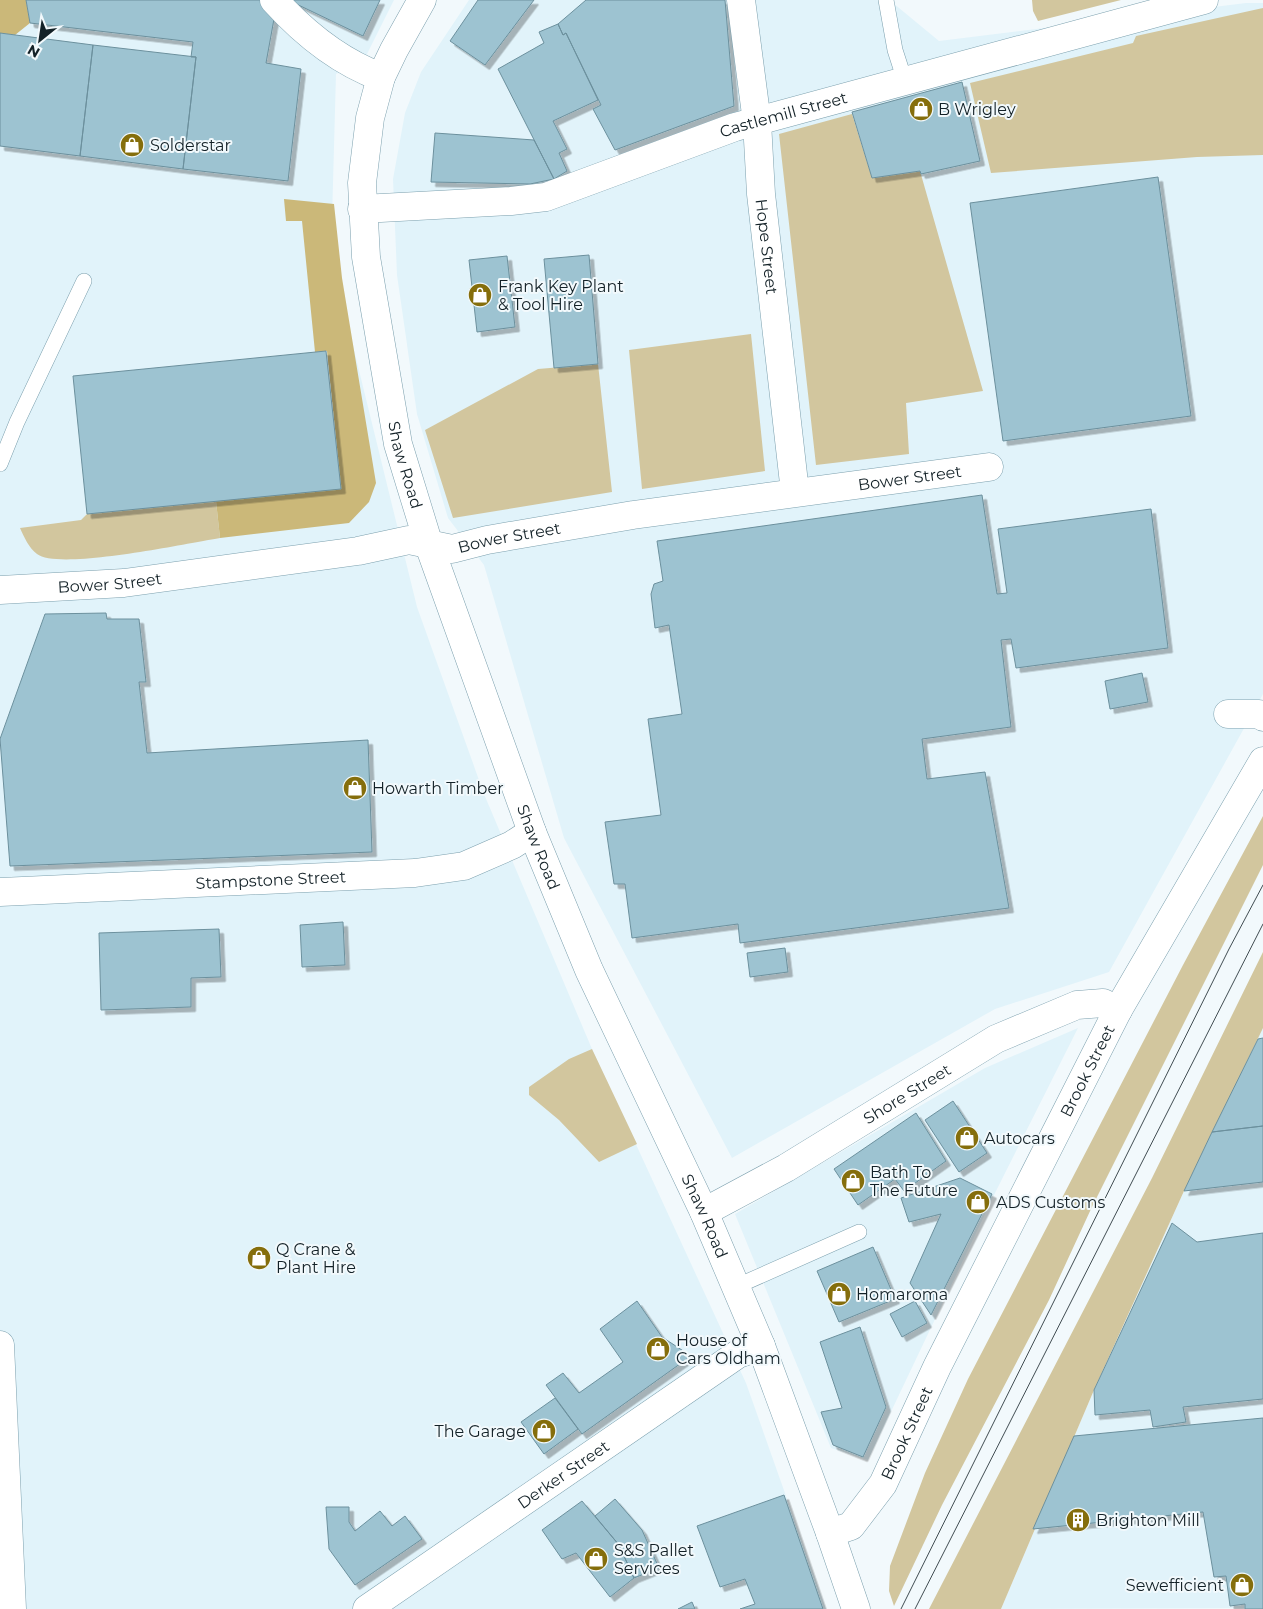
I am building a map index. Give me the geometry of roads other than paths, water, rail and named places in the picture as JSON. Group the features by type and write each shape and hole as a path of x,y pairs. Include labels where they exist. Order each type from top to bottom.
{"street":[{"path":"274,0 290,17 354,66 381,77"},
{"name":"Shaw Road","path":"422,0 381,77 370,118 362,183 366,258 398,444 429,544 532,832 589,970 704,1212 761,1346 856,1609"},
{"name":"Hope Street","path":"741,0 756,122 761,194 795,492"},
{"name":"Castlemill Street","path":"362,209 511,201 546,196 736,127 1204,0"},
{"name":"Bower Street","path":"0,590 124,583 358,552 409,540 452,549 487,540 633,515 989,467"},
{"path":"1228,714 1259,714 1263,717"},
{"name":"Brook Street","path":"830,1533 851,1526 883,1484 936,1367 1118,1010 1263,761"},
{"name":"Stampstone Street","path":"0,892 415,872 464,866 512,845 532,832"},
{"name":"Shore Street","path":"704,1212 786,1168 996,1039 1077,1005 1103,1003 1118,1010"},
{"path":"0,1345 12,1609"},
{"name":"Derker Street","path":"367,1609 738,1354 761,1346"}],"lane":[{"path":"886,0 894,50 906,81"},
{"path":"0,464 17,422 84,281"},
{"path":"735,1287 859,1232"}],"tram line":[{"path":"901,1609 1229,949 1263,885"},
{"path":"915,1609 1263,924"}],"place":[{"name":"B Wrigley","path":"921,109"},
{"name":"Solderstar","path":"132,145"},
{"name":"Frank Key Plant & Tool Hire","path":"480,295"},
{"name":"Howarth Timber","path":"355,788"},
{"name":"Autocars","path":"967,1138"},
{"name":"Bath To The Future","path":"853,1181"},
{"name":"ADS Customs","path":"978,1202"},
{"name":"Q Crane & Plant Hire","path":"259,1258"},
{"name":"Homaroma","path":"839,1294"},
{"name":"House of Cars Oldham","path":"658,1349"},
{"name":"The Garage","path":"544,1431"},
{"name":"Brighton Mill","path":"1078,1520"},
{"name":"S&S Pallet Services","path":"596,1559"},
{"name":"Sewefficient","path":"1242,1585"}]}
